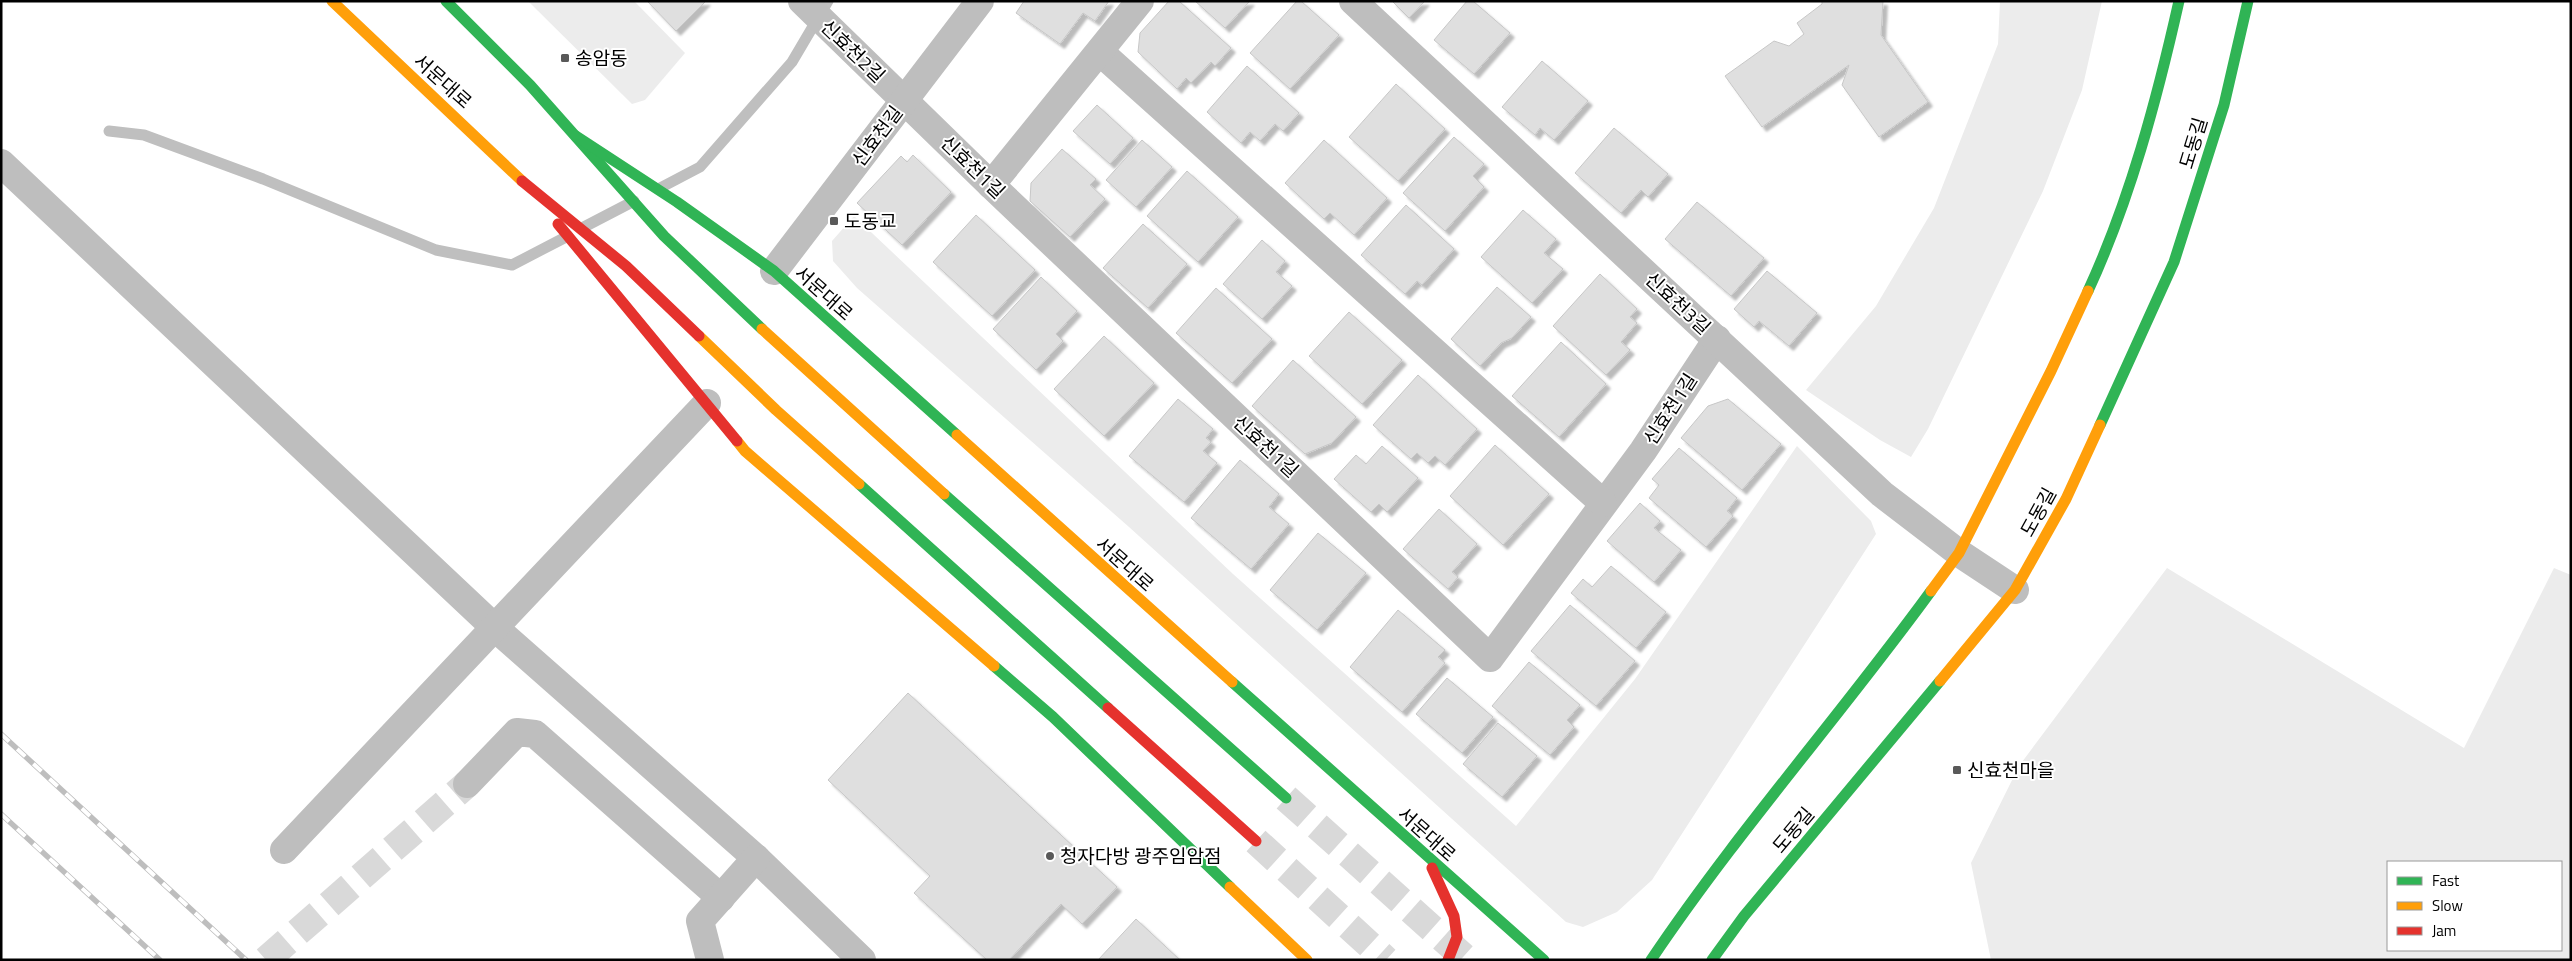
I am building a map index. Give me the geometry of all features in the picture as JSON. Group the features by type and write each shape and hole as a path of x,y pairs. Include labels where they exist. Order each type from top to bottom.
{"main road":[{"name":"서문대로","path":"332,1 529,187"},
{"path":"446,1 530,85 664,236 810,375 1286,798"},
{"name":"도동길","path":"1651,960 1696,892 1872,672 1958,553 2051,371 2104,256 2137,160 2167,55 2179,1"},
{"name":"도동길","path":"1712,960 1744,916 2015,590 2066,499 2174,262 2224,105 2248,1"},
{"name":"서문대로","path":"576,136 677,202 774,271 1426,857 1544,960"},
{"path":"529,187 626,266 776,410 1256,841"},
{"path":"529,187 606,286 745,451 1053,717 1304,957 1311,960"},
{"path":"1426,857 1454,916 1457,937 1448,960"}],"street":[{"name":"신효천2길","path":"802,1 904,101"},
{"name":"신효천길","path":"774,271 980,1"},
{"path":"991,185 1140,1"},
{"name":"신효천3길","path":"1352,1 1882,494 1958,553 2015,590"},
{"path":"1100,52 1603,503"},
{"name":"신효천1길","path":"904,101 1490,658 1643,451 1716,338"},
{"path":"1,163 494,627 756,858 862,960"},
{"path":"284,850 706,403"},
{"path":"467,784 518,732 535,734 720,898"},
{"path":"710,960 700,921 756,858"}],"shaded area":[{"path":"528,1 634,1 685,53 645,100 632,104"},
{"path":"2000,1 2102,1 2082,90 2043,191 1928,429 1911,457 1880,440 1806,390 1876,306 1934,208 1998,44"},
{"path":"854,216 1233,574 1516,826 1635,679 1797,446 1871,521 1876,534 1652,880 1617,912 1583,927 1566,922 1129,527 857,288 833,261 832,241"},
{"path":"2167,568 2464,748 2554,568 2571,575 2571,960 1991,960 1971,863 2019,766"}],"building":[{"path":"647,1 706,1 676,31"},
{"path":"1024,1 1109,1 1095,21 1083,13 1060,44 1016,13"},
{"path":"1169,1 1179,1 1231,48 1215,66 1211,62 1191,83 1186,78 1177,89 1138,52 1140,33"},
{"path":"1195,1 1250,1 1225,28"},
{"path":"1297,1 1301,1 1339,35 1290,89 1250,53"},
{"path":"1392,1 1425,1 1409,18"},
{"path":"1467,1 1473,1 1510,33 1474,74 1434,40"},
{"path":"1822,1 1883,1 1881,35 1928,102 1879,137 1842,85 1849,65 1762,127 1725,76 1774,41 1789,46 1804,34 1797,23 1822,4"},
{"path":"1542,61 1588,101 1554,140 1540,128 1535,135 1502,107"},
{"path":"1247,66 1299,113 1283,131 1275,124 1260,141 1250,132 1241,143 1207,112"},
{"path":"1396,84 1445,129 1398,181 1349,137"},
{"path":"1097,105 1133,138 1110,164 1073,131"},
{"path":"1614,128 1668,174 1648,197 1641,190 1621,213 1575,173"},
{"path":"1454,137 1484,164 1473,176 1484,187 1445,231 1403,193"},
{"path":"1142,140 1172,167 1136,207 1106,180"},
{"path":"1324,140 1387,198 1354,235 1330,213 1324,219 1285,183"},
{"path":"1062,149 1096,179 1090,185 1105,199 1070,237 1030,201 1031,183"},
{"path":"913,155 951,192 902,245 857,203 901,156 907,162"},
{"path":"1187,171 1238,217 1198,262 1147,216"},
{"path":"1697,202 1764,258 1731,296 1665,239"},
{"path":"1406,205 1454,249 1422,285 1417,281 1405,294 1361,255"},
{"path":"1523,210 1556,239 1544,253 1563,269 1532,303 1481,257"},
{"path":"976,215 1035,270 992,316 933,262"},
{"path":"1143,224 1187,264 1148,308 1103,268"},
{"path":"1262,240 1285,261 1276,272 1292,286 1262,319 1223,284"},
{"path":"1767,271 1817,313 1789,346 1759,321 1754,327 1734,309"},
{"path":"1600,274 1637,309 1630,317 1637,323 1621,342 1630,350 1606,375 1553,326"},
{"path":"1041,277 1077,311 1056,334 1063,341 1036,370 993,329"},
{"path":"1497,287 1531,317 1512,338 1501,343 1480,366 1451,339"},
{"path":"1216,288 1272,339 1232,383 1176,333"},
{"path":"1349,312 1402,360 1362,404 1309,356"},
{"path":"1104,336 1154,383 1104,436 1054,389"},
{"path":"1561,342 1606,384 1559,437 1512,396"},
{"path":"1293,360 1356,417 1332,443 1305,454 1252,406"},
{"path":"1418,375 1477,429 1445,465 1435,456 1428,463 1417,453 1411,459 1373,425"},
{"path":"1178,399 1213,429 1206,438 1211,442 1203,451 1217,463 1184,502 1129,456"},
{"path":"1728,399 1781,444 1742,490 1681,438 1708,406"},
{"path":"1495,445 1549,494 1503,545 1450,496"},
{"path":"1382,446 1418,478 1387,512 1379,504 1371,512 1334,479 1356,455 1366,464"},
{"path":"1679,448 1737,498 1727,511 1733,516 1706,547 1649,498 1659,485 1652,479"},
{"path":"1240,460 1279,494 1269,507 1289,524 1251,569 1191,518"},
{"path":"1640,503 1660,521 1654,528 1681,550 1654,582 1607,541"},
{"path":"1439,509 1477,544 1452,572 1458,577 1448,589 1403,549"},
{"path":"1318,533 1366,573 1317,630 1270,590"},
{"path":"1611,566 1666,612 1636,648 1571,593 1583,579 1592,587"},
{"path":"1570,605 1635,661 1596,706 1531,651"},
{"path":"1398,610 1445,650 1438,657 1445,663 1402,712 1350,667"},
{"path":"1529,662 1580,705 1567,720 1574,727 1550,755 1492,706"},
{"path":"1447,678 1493,717 1462,753 1416,714"},
{"path":"908,693 1117,887 1082,924 1061,904 1009,960 987,960 914,893 930,876 828,780"},
{"path":"1498,723 1537,756 1502,797 1463,764"},
{"path":"1136,919 1180,960 1098,960"}],"waterway":[{"path":"660,188 700,167 792,62 828,1"},
{"path":"109,131 144,135 263,179 436,250 512,265 568,236"},
{"path":"582,228 634,201"}],"tunnel":[{"path":"266,960 467,784"},
{"path":"1286,798 1467,960"},
{"path":"1256,841 1386,960"}],"railway":[{"path":"1,734 246,960"},
{"path":"1,814 160,960"}],"traffic: fast":[{"path":"446,1 530,85 664,236 762,329"},
{"path":"2088,291 2117,221 2141,149 2179,1"},
{"path":"2100,425 2174,262 2224,105 2248,1"},
{"path":"576,136 677,202 774,271 957,435"},
{"path":"859,484 1108,708"},
{"path":"944,494 1286,798"},
{"path":"1651,960 1718,866 1931,591"},
{"path":"994,666 1053,717 1230,887"},
{"path":"1712,960 1744,916 1940,681"},
{"path":"1232,682 1544,960"}],"traffic: slow":[{"path":"332,1 522,181"},
{"path":"1931,591 1959,553 2051,371 2088,291"},
{"path":"762,329 944,494"},
{"path":"699,336 776,410 859,484"},
{"path":"1940,681 2015,590 2066,499 2100,425"},
{"path":"957,435 1232,682"},
{"path":"737,441 745,451 994,666"},
{"path":"1230,887 1307,960"}],"traffic: jam":[{"path":"522,181 626,266 699,336"},
{"path":"558,224 737,441"},
{"path":"1108,708 1256,841"},
{"path":"1432,868 1454,916 1457,937 1448,960"}],"place":[{"name":"송암동","path":"565,58"},
{"name":"도동교","path":"834,221"},
{"name":"신효천마을","path":"1957,770"},
{"name":"청자다방 광주임암점","path":"1050,856"}]}
